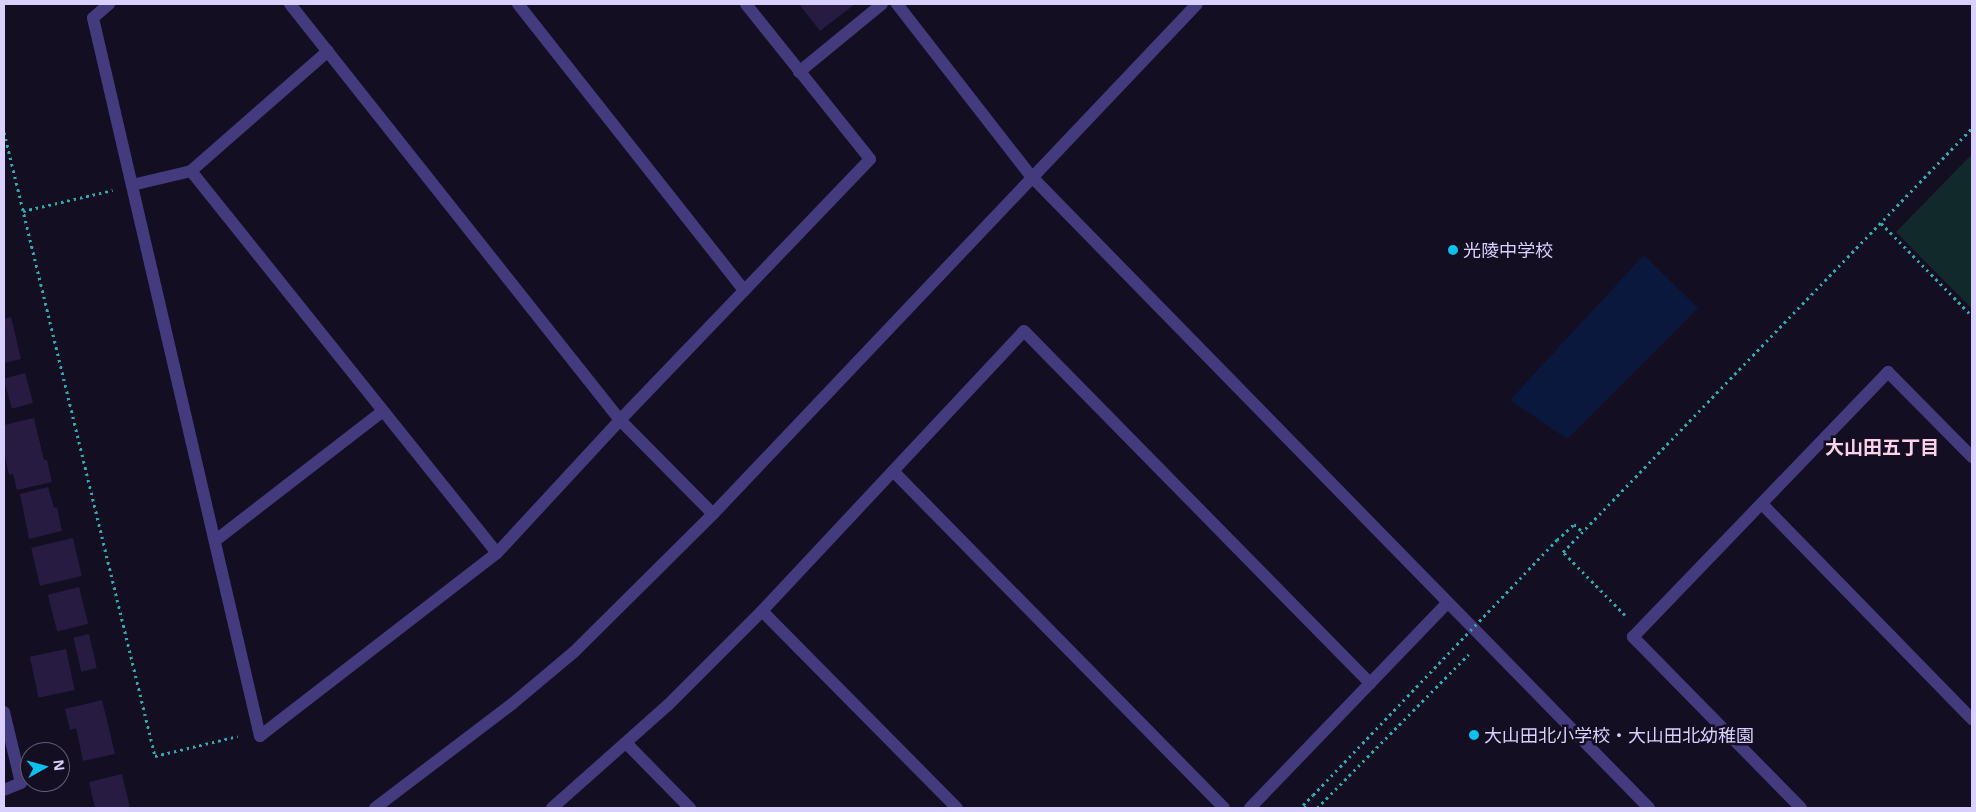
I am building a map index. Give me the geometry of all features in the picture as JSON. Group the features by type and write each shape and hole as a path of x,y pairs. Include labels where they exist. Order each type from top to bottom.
{"street":[{"path":"109,4 93,18 216,540 260,736 497,553 620,420 870,159 746,4"},
{"path":"290,4 620,420 713,514"},
{"path":"518,4 744,290"},
{"path":"799,72 882,4"},
{"path":"897,4 1031,176 1446,603 1649,808"},
{"path":"375,808 512,704 574,652 713,514 1031,176 1198,4"},
{"path":"132,185 191,171 328,51"},
{"path":"191,171 497,553"},
{"path":"552,808 627,744 762,611 1024,331 1370,682"},
{"path":"1801,808 1633,637 1888,372 1972,457"},
{"path":"216,540 383,411"},
{"path":"893,471 1224,808"},
{"path":"1762,504 1972,719"},
{"path":"1250,808 1446,603"},
{"path":"762,611 957,808"},
{"path":"4,712 21,783 4,790"},
{"path":"627,744 690,808"}],"path":[{"path":"1640,630 1563,552 1972,128"},
{"path":"4,132 155,756 259,731"},
{"path":"23,211 132,185"},
{"path":"1881,223 1972,316"},
{"path":"1306,808 1303,805 1312,795 1557,540 1574,524 1583,532"},
{"path":"1317,808 1472,652"}],"green space":[{"path":"1972,154 1972,309 1896,232"}],"water":[{"path":"1644,255 1698,308 1567,439 1510,400"}],"building":[{"path":"799,4 855,4 820,31"},
{"path":"11,317 21,359 4,363 4,319"},
{"path":"25,373 33,403 12,409 4,379"},
{"path":"34,418 44,460 47,460 52,482 17,490 13,474 9,475 4,451 4,425"},
{"path":"48,487 54,508 57,507 62,531 29,539 20,494"},
{"path":"73,538 82,576 40,586 31,548"},
{"path":"79,587 88,624 57,632 48,595"},
{"path":"89,634 97,668 81,672 73,638"},
{"path":"66,649 75,690 39,698 30,657"},
{"path":"102,700 115,754 83,761 76,728 70,730 65,709"},
{"path":"122,774 130,808 95,808 89,782"}],"place":[{"name":"光陵中学校","path":"1453,250"},
{"name":"大山田北小学校・大山田北幼稚園","path":"1474,735"}],"district":[{"name":"大山田五丁目","path":"1882,448"}]}
